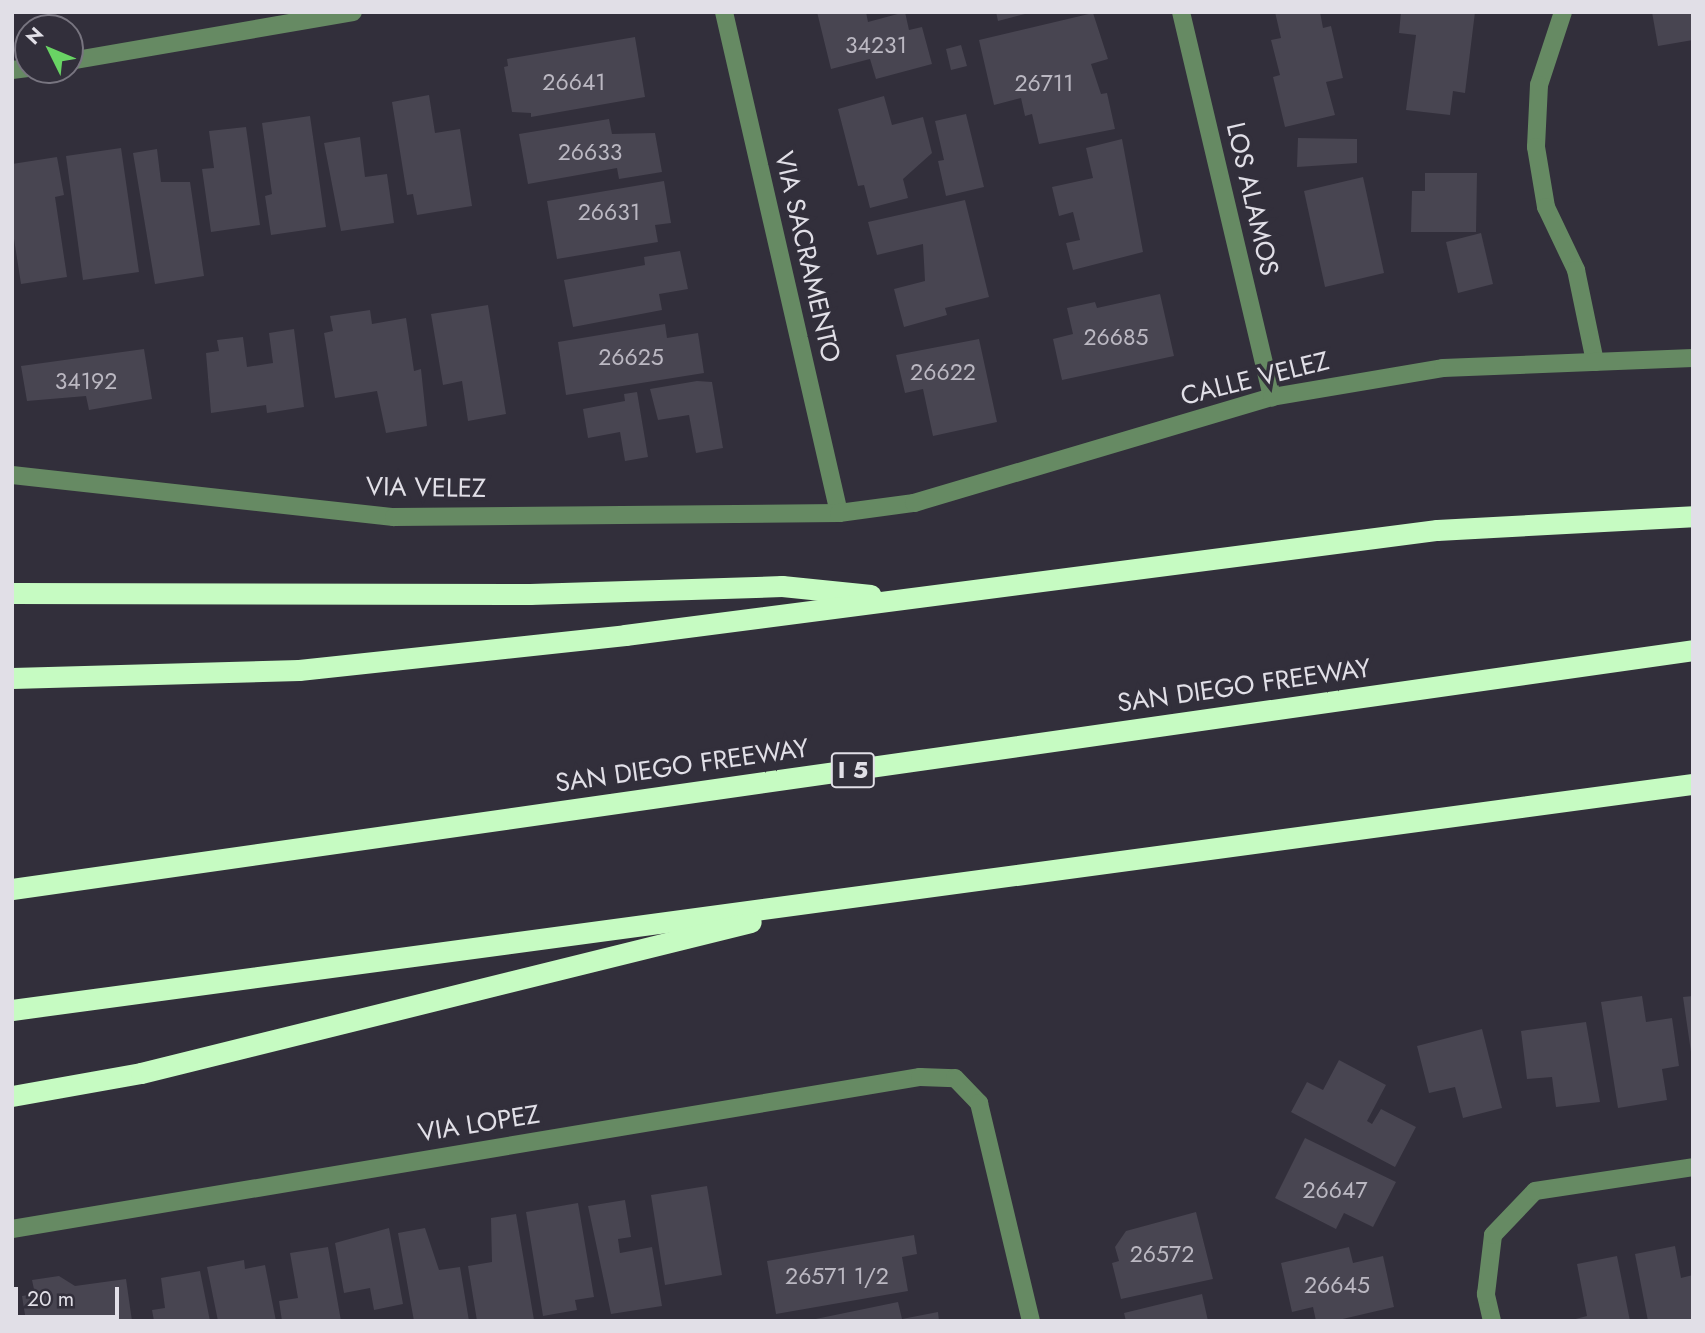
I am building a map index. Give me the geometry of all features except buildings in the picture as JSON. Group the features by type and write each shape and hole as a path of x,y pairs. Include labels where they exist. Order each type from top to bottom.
{"highway":[{"path":"12,678 299,670 908,599 1437,530 1693,516"},
{"path":"12,593 530,594 782,586 908,599"},
{"name":"SAN DIEGO FREEWAY","path":"12,889 1693,650"},
{"path":"12,1010 1693,783"},
{"path":"12,1096 141,1073 862,895"}],"street":[{"path":"84,59 353,12"},
{"name":"VIA SACRAMENTO","path":"724,12 839,513"},
{"name":"LOS ALAMOS","path":"1181,12 1272,397"},
{"path":"1563,12 1539,85 1536,148 1546,208 1576,270 1595,362"},
{"name":"CALLE VELEZ","path":"839,513 914,503 1272,397 1443,368 1693,358"},
{"name":"VIA VELEZ","path":"12,475 394,517 839,513"},
{"name":"VIA LOPEZ","path":"12,1228 919,1077 955,1078 978,1103 1031,1321"},
{"path":"1492,1321 1486,1294 1493,1235 1535,1191 1693,1167"}]}
